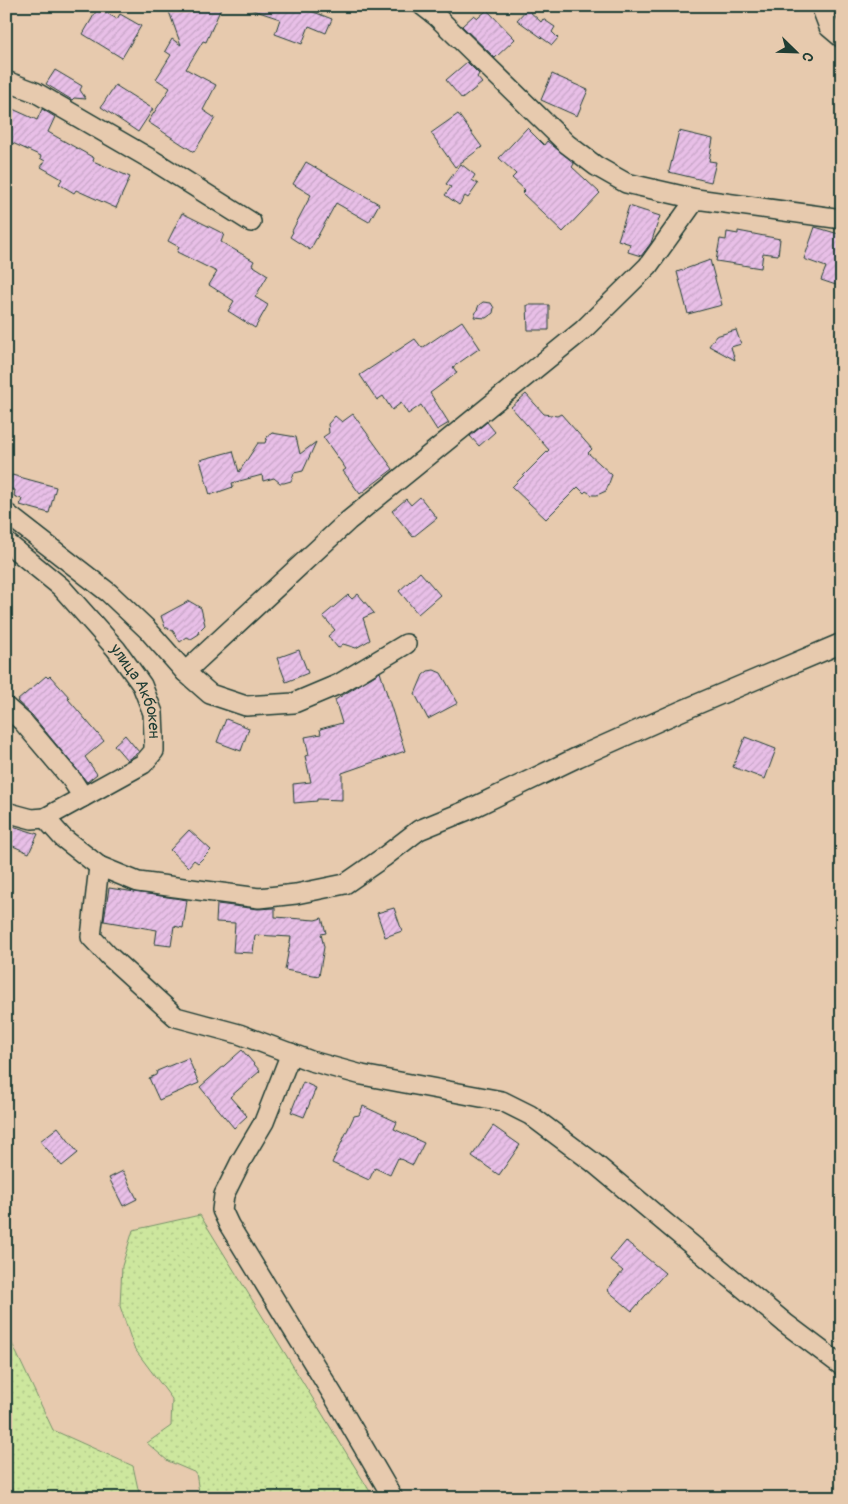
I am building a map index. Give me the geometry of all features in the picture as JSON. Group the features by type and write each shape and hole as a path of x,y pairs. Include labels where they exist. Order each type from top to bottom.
{"street":[{"path":"423,6 436,16 567,144 596,166 626,183 696,199 842,219"},
{"path":"821,6 829,27 842,38"},
{"path":"6,80 35,92 154,161 251,222"},
{"path":"184,672 348,521 583,330 648,266 696,199"},
{"path":"6,514 109,593 147,629 184,672 210,694 246,706 294,703 339,684 406,644"},
{"name":"улица Акбокен","path":"6,542 61,587 116,650 142,686 153,713 154,751 143,764 45,818"},
{"path":"6,812 32,819 45,818 63,838 99,866 138,882 259,898 296,894 345,884 419,830 468,810 681,710 842,643"},
{"path":"6,707 23,722 72,780 83,797"},
{"path":"99,866 91,937 176,1017 239,1034 291,1054 362,1076 502,1101 530,1115 594,1163 785,1323 842,1366"},
{"path":"291,1054 264,1122 224,1195 222,1210 229,1225 333,1394 393,1498"}],"green space":[{"path":"200,1215 374,1498 200,1498 196,1473 168,1461 147,1443 171,1426 172,1399 134,1348 120,1306 122,1266 133,1230"},
{"path":"7,1333 53,1430 133,1466 140,1498 18,1498 6,1480"}],"building":[{"path":"167,6 222,6 206,42 203,41 186,69 216,85 203,110 215,118 194,152 148,122 170,88 156,79 171,55 165,51 172,39 181,45"},
{"path":"251,6 298,6 332,19 326,33 309,26 302,44 275,34 280,19 250,9"},
{"path":"98,8 117,19 120,14 141,26 122,58 83,34"},
{"path":"527,9 541,22 543,19 555,27 552,32 558,38 552,45 517,20"},
{"path":"487,10 515,39 495,58 462,26 474,15 478,18"},
{"path":"467,62 479,74 477,77 482,83 462,99 446,80"},
{"path":"55,70 82,86 80,90 86,99 74,98 72,100 46,84"},
{"path":"552,74 588,90 577,116 541,100"},
{"path":"115,85 153,109 138,132 101,107"},
{"path":"6,106 37,120 42,109 55,117 48,132 94,158 93,161 130,177 116,208 76,190 74,193 59,184 62,179 41,167 45,161 40,158 41,156 6,140"},
{"path":"458,114 482,147 455,167 431,133"},
{"path":"527,128 544,145 547,141 573,162 572,167 600,193 563,232 522,193 525,190 512,178 516,174 499,158"},
{"path":"679,131 713,139 709,161 716,162 711,182 669,172"},
{"path":"306,162 379,204 369,222 336,203 310,250 290,237 311,195 293,184"},
{"path":"461,164 475,175 472,180 478,184 468,198 465,196 459,205 445,195 451,187 446,184"},
{"path":"629,206 660,216 651,243 641,256 628,252 630,244 618,240"},
{"path":"182,213 224,234 221,242 254,261 252,265 268,275 255,297 268,305 255,328 228,311 234,301 209,285 217,272 177,252 179,247 168,241"},
{"path":"815,227 842,235 842,287 821,280 826,267 804,259"},
{"path":"738,231 780,239 778,255 763,253 761,268 716,261 720,239 726,240 727,232 738,234"},
{"path":"710,260 722,305 688,314 677,272"},
{"path":"483,302 491,303 494,308 493,313 486,318 474,317 479,305"},
{"path":"527,305 549,305 549,330 528,330"},
{"path":"462,321 480,348 453,367 457,373 430,393 449,423 437,430 421,405 408,414 401,403 392,410 383,396 377,400 360,375 415,339 422,348"},
{"path":"736,330 741,344 731,347 735,360 709,346 716,336"},
{"path":"526,394 544,414 557,416 561,414 592,449 588,453 612,475 606,491 592,495 586,491 584,493 578,487 546,519 512,487 549,450 511,407"},
{"path":"353,414 393,469 360,494 343,471 346,469 323,437 329,433 328,424 335,416 342,422"},
{"path":"487,422 495,432 479,446 470,436"},
{"path":"272,433 296,437 300,454 316,442 303,471 294,473 291,481 284,483 280,483 274,478 263,481 262,475 232,483 233,487 210,495 200,460 233,451 239,472 258,443 265,443 267,437"},
{"path":"12,475 56,487 49,513 20,505 22,499 14,496 15,490 8,488"},
{"path":"420,497 437,518 413,537 392,511 406,499 411,505"},
{"path":"420,572 440,595 418,614 399,591"},
{"path":"358,594 374,613 363,618 370,640 356,648 343,644 338,648 328,636 335,630 323,616 348,595 352,599"},
{"path":"189,601 201,608 205,625 198,632 199,634 191,639 187,637 180,642 173,631 165,627 161,616"},
{"path":"299,650 308,673 286,682 277,658"},
{"path":"434,670 441,673 458,703 428,719 415,694 423,675 428,671"},
{"path":"380,672 405,751 342,773 342,800 317,799 317,801 294,803 293,784 311,782 305,756 309,755 305,737 321,734 320,729 342,723 335,700"},
{"path":"46,676 48,678 50,676 70,698 68,699 104,741 85,757 97,774 87,782 32,715 17,701"},
{"path":"226,719 249,728 241,751 217,742"},
{"path":"125,735 139,752 127,760 114,745"},
{"path":"745,737 776,749 765,779 733,767"},
{"path":"6,824 38,834 29,853 6,843"},
{"path":"189,830 211,850 198,863 194,860 188,867 170,850"},
{"path":"109,888 187,900 183,928 174,926 171,946 155,944 157,930 104,921"},
{"path":"217,904 258,909 275,908 275,917 315,920 322,918 326,933 321,934 324,947 319,976 285,970 291,937 255,935 253,953 233,952 235,923 216,922"},
{"path":"394,908 402,931 385,937 377,913"},
{"path":"242,1050 260,1071 230,1097 247,1116 234,1128 200,1087"},
{"path":"188,1058 199,1083 159,1100 149,1078 156,1075 157,1071"},
{"path":"303,1082 316,1088 304,1117 291,1112"},
{"path":"363,1106 397,1122 394,1129 424,1143 413,1165 398,1158 390,1175 375,1168 369,1180 332,1163 354,1116 359,1115"},
{"path":"493,1126 520,1145 499,1175 472,1156"},
{"path":"58,1127 78,1153 62,1166 40,1141"},
{"path":"123,1171 137,1199 123,1206 109,1178"},
{"path":"626,1241 665,1273 632,1311 607,1290 623,1271 610,1260"}]}
